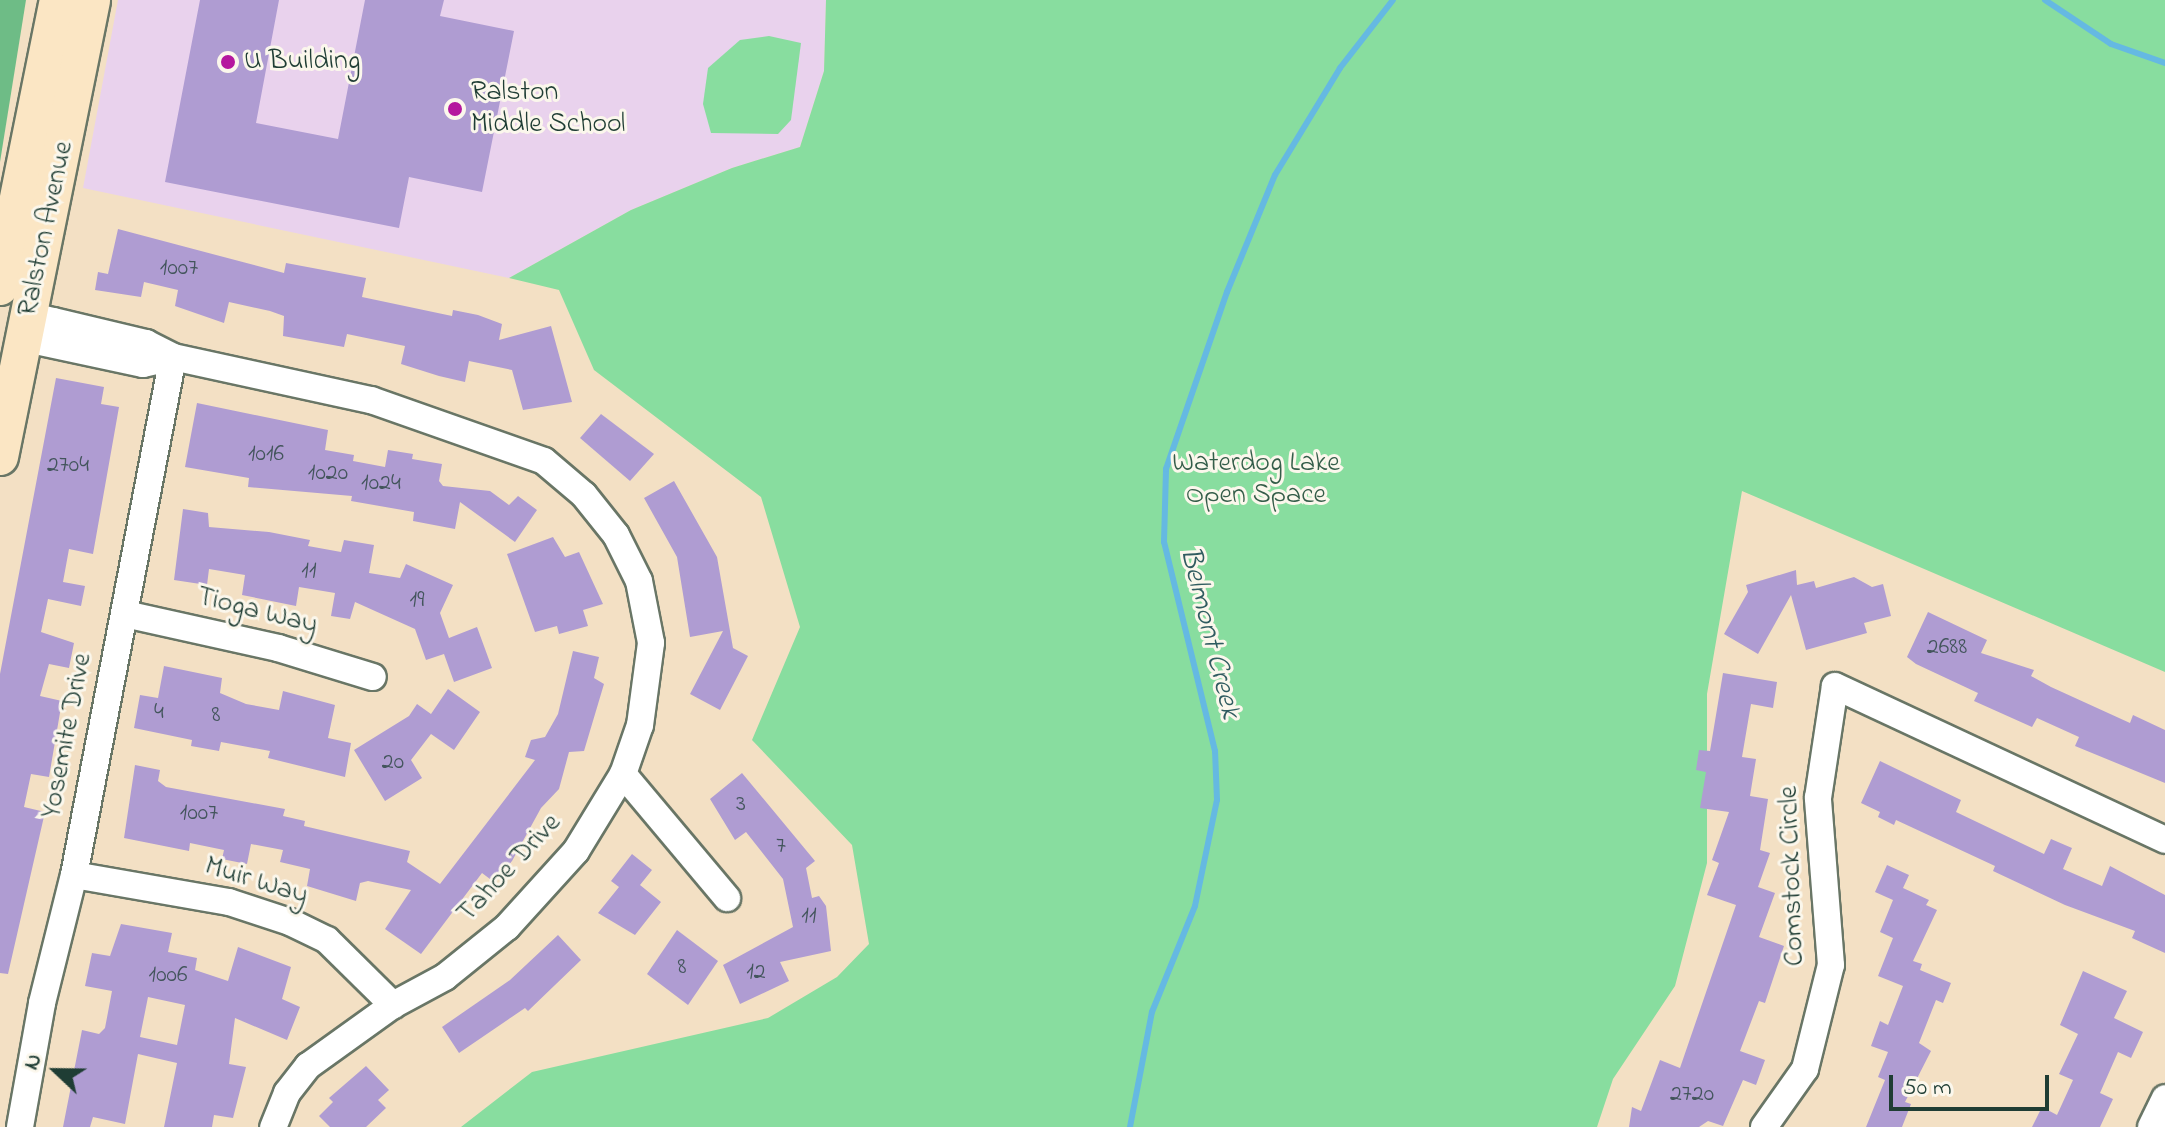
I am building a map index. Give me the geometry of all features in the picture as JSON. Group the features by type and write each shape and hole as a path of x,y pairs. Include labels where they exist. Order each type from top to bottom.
{"main road":[{"name":"Ralston Avenue","path":"0,457 13,326 44,162 58,0"},
{"name":"Ralston Avenue","path":"0,287 44,162 92,0"}],"street":[{"name":"Tahoe Drive","path":"13,326 40,342 143,364 173,357 371,400 544,461 584,495 616,535 639,581 651,643 640,725 623,774 576,851 507,927 445,977 393,1005 308,1066 287,1093 273,1127"},
{"name":"Yosemite Drive","path":"20,1127 42,1003 74,875 173,357"},
{"name":"Tioga Way","path":"125,614 278,648 373,677"},
{"name":"Comstock Circle","path":"1764,1127 1805,1069 1831,965 1818,798 1835,686 2165,840"},
{"path":"623,774 727,898"},
{"name":"Muir Way","path":"74,875 229,902 290,922 327,940 393,1005"},
{"path":"2151,1127 2165,1098"}],"shaded area":[{"name":"Ralston Middle School","path":"118,0 826,0 824,71 800,147 732,168 631,210 509,278 83,188"}],"green space":[{"path":"0,0 26,0 0,162"},
{"name":"Waterdog Lake Open Space","path":"826,0 2165,0 2165,672 1742,491 1707,694 1707,863 1675,986 1613,1079 1597,1127 461,1127 532,1072 768,1018 837,977 869,944 852,845 752,740 800,627 761,497 594,370 559,290 509,278 631,210 732,168 800,147 824,71"},
{"path":"769,36 801,43 791,120 778,134 711,133 703,104 708,68 740,40"}],"building":[{"name":"U Building","path":"200,0 279,0 256,123 338,139 365,0 444,0 440,16 514,31 482,192 409,177 399,228 165,182"},
{"path":"118,229 284,273 286,263 366,278 362,297 452,316 453,310 478,315 502,324 499,340 551,326 572,402 523,410 512,370 469,361 465,382 439,376 401,364 405,346 347,334 344,347 283,336 284,316 270,311 229,302 224,323 175,306 178,290 144,282 141,297 95,290 98,272 108,274"},
{"path":"56,378 104,387 101,404 119,407 93,554 69,549 63,582 85,586 81,606 48,599 41,632 74,643 69,668 49,664 40,696 62,701 49,777 31,774 24,807 45,812 8,974 0,973 0,674"},
{"path":"197,403 328,430 325,450 354,455 353,461 385,467 388,450 413,454 412,459 442,464 439,481 443,486 490,491 509,505 518,496 537,510 515,542 460,502 455,529 413,521 414,512 351,501 352,496 248,487 249,478 185,467"},
{"path":"601,414 654,454 630,481 580,438"},
{"path":"674,481 717,557 733,648 748,656 720,710 690,694 723,631 690,637 677,557 644,498"},
{"path":"183,509 208,513 209,527 269,532 310,540 308,546 341,552 344,540 374,545 369,573 400,578 406,564 453,585 440,613 449,638 477,627 492,668 454,682 444,654 426,660 415,629 355,602 350,619 331,616 335,593 299,587 296,606 242,595 245,575 209,569 207,585 174,580"},
{"path":"553,537 565,557 579,552 603,604 583,610 588,626 559,634 557,626 535,632 507,554"},
{"path":"1796,570 1797,585 1814,581 1816,588 1854,577 1872,587 1883,584 1891,616 1864,623 1867,633 1806,650 1791,595 1758,654 1724,634 1748,592 1746,585"},
{"path":"1928,612 1987,640 1981,653 2034,670 2031,676 2130,723 2133,715 2165,730 2165,783 2075,746 2079,737 2037,718 2032,727 1974,701 1978,693 1916,664 1907,657"},
{"path":"573,651 599,657 594,678 604,684 584,751 569,752 559,789 541,808 512,861 494,882 482,873 421,954 385,929 411,890 368,881 360,883 356,901 307,886 310,869 280,862 283,850 251,844 247,864 222,859 224,850 190,843 189,851 124,838 135,765 160,770 158,781 166,787 285,809 283,816 305,821 304,826 410,851 407,862 440,884 535,760 525,757 531,740 545,737 558,714"},
{"path":"164,666 222,678 220,693 246,704 279,710 283,691 335,705 328,738 351,743 345,777 268,758 270,751 221,742 219,751 191,746 192,740 134,728 140,695 158,698"},
{"path":"1723,673 1777,682 1773,708 1751,704 1742,757 1756,759 1750,796 1768,799 1760,850 1770,853 1758,887 1775,893 1759,937 1784,946 1765,1003 1759,1001 1740,1051 1765,1060 1756,1085 1743,1080 1723,1126 1708,1121 1699,1127 1629,1127 1632,1107 1641,1111 1660,1060 1680,1068 1736,905 1707,895 1719,863 1712,860 1729,812 1700,808 1706,772 1696,770 1699,750 1710,751"},
{"path":"448,689 480,712 454,750 431,734 411,760 422,778 385,801 354,750 409,716 417,704 431,714"},
{"path":"1880,761 1961,800 1956,812 2044,854 2051,839 2072,848 2063,869 2102,886 2110,866 2165,895 2165,953 2132,938 2135,931 2065,905 1993,871 1995,866 1896,820 1894,825 1878,817 1880,812 1861,803"},
{"path":"742,773 815,861 806,868 812,898 819,896 826,906 831,951 780,962 789,981 740,1004 723,965 793,927 783,879 746,832 735,840 710,799"},
{"path":"632,854 652,870 640,885 661,902 635,935 598,913 619,887 611,881"},
{"path":"1887,865 1909,875 1903,888 1929,900 1926,905 1937,910 1913,961 1922,964 1920,970 1951,983 1943,1003 1936,1000 1919,1043 1931,1051 1905,1102 1911,1104 1902,1127 1866,1127 1885,1080 1878,1077 1888,1052 1871,1046 1880,1021 1888,1025 1903,986 1878,976 1893,938 1880,932 1893,900 1875,892"},
{"path":"121,924 172,933 168,952 197,958 195,970 228,981 238,947 291,967 282,999 300,1007 287,1040 235,1018 229,1064 246,1067 233,1118 214,1115 212,1127 164,1127 177,1063 138,1054 125,1124 93,1117 90,1127 63,1127 82,1030 99,1034 105,1028 112,991 85,986 92,953 110,956","holes":["148,997 185,1005 177,1045 140,1037"]},
{"path":"677,930 718,961 688,1005 647,974"},
{"path":"558,935 581,960 528,1011 525,1008 459,1053 442,1027 510,980"},
{"path":"2083,971 2127,991 2114,1018 2143,1032 2131,1058 2118,1052 2100,1093 2113,1099 2100,1127 2032,1127 2042,1107 2057,1115 2073,1080 2059,1074 2078,1034 2060,1025"},
{"path":"366,1066 389,1090 378,1100 386,1108 366,1127 330,1127 319,1116 333,1102 329,1098"}],"waterway":[{"name":"Belmont Creek","path":"1130,1127 1152,1012 1195,906 1217,800 1215,751 1164,542 1166,469 1227,292 1275,175 1340,68 1393,0"},
{"path":"2045,0 2111,44 2165,63"}],"place":[{"name":"U Building","path":"228,62"},
{"name":"Ralston Middle School","path":"455,109"}]}
